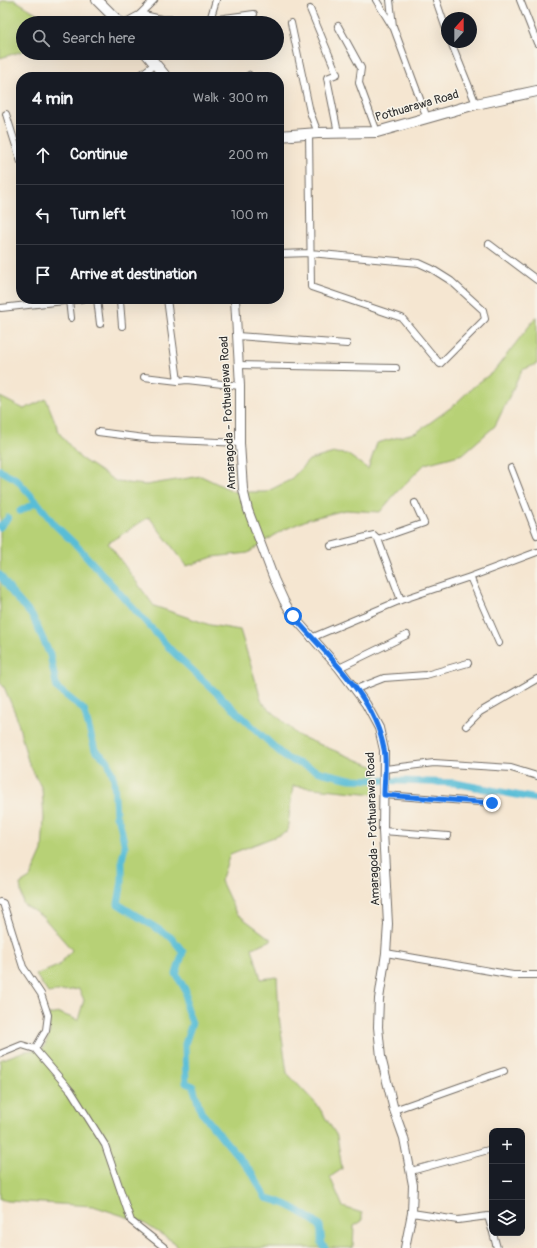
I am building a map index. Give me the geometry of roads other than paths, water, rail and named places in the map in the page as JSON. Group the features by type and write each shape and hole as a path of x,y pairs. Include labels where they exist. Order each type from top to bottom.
{"main road":[{"path":"97,0 113,16"},
{"path":"152,60 162,72"},
{"name":"Pothuarawa Road","path":"284,136 314,133 377,132 476,104 537,91"}],"street":[{"path":"136,16 154,0"},
{"path":"211,16 216,0"},
{"path":"376,0 393,26 427,118"},
{"path":"390,0 393,26"},
{"path":"436,0 441,15"},
{"path":"520,0 537,44"},
{"path":"310,9 336,74 327,78 338,133"},
{"path":"140,14 148,16"},
{"path":"239,16 254,14"},
{"path":"284,254 310,253 419,263 451,281 483,310 485,319 440,364 402,318 311,287 310,253 314,133 291,23"},
{"path":"338,26 361,68 359,83 377,132"},
{"path":"453,48 476,104"},
{"path":"145,72 155,64"},
{"path":"6,114 16,146"},
{"path":"489,244 537,280"},
{"path":"1,308 35,304"},
{"path":"69,304 71,318"},
{"path":"98,304 100,324"},
{"path":"120,304 122,326"},
{"path":"168,304 178,381"},
{"name":"Amaragoda - Pothuarawa Road","path":"235,304 240,386 240,444 243,489 251,517 274,579 284,601 293,616 339,668 366,704 379,728 384,750 385,773 383,831 388,924 386,954 379,999 378,1027 381,1057 394,1110 404,1138 413,1185 412,1213 405,1248"},
{"path":"237,336 347,344"},
{"path":"239,365 396,368"},
{"path":"144,377 240,386"},
{"path":"98,432 152,439 240,444"},
{"path":"511,468 537,535"},
{"path":"378,539 424,523 415,503"},
{"path":"331,546 374,535 378,539 401,600"},
{"path":"311,638 401,600 470,577 537,552"},
{"path":"470,577 499,643"},
{"path":"339,668 407,635"},
{"path":"356,690 384,678 426,675 468,663"},
{"path":"466,726 480,712 537,679"},
{"path":"385,773 434,763 511,768 537,776"},
{"path":"384,795 492,803"},
{"path":"383,831 448,836"},
{"path":"0,902 3,903 22,967 41,994 48,1015 46,1030 35,1049"},
{"path":"386,954 513,975 537,975"},
{"path":"0,1054 22,1044 35,1049 71,1091 105,1146 131,1221 165,1248"},
{"path":"394,1110 504,1071"},
{"path":"411,1171 489,1150"},
{"path":"412,1213 458,1220 488,1216 489,1220"},
{"path":"494,1236 497,1248"}],"waterway":[{"path":"0,470 16,479 37,502 54,524 77,546 172,651 286,758 320,772 350,779 455,783 537,799"},
{"path":"20,511 37,502"},
{"path":"0,527 8,518"},
{"path":"0,575 13,594 33,617 50,655 57,688 84,710 95,750 108,761 114,779 116,816 120,823 125,847 122,859 122,881 118,904 172,938 183,952 176,974 186,991 186,1007 192,1023 185,1044 186,1083 193,1086 201,1112 252,1173 266,1198 281,1202 308,1217 320,1226 322,1244 325,1248"}]}
